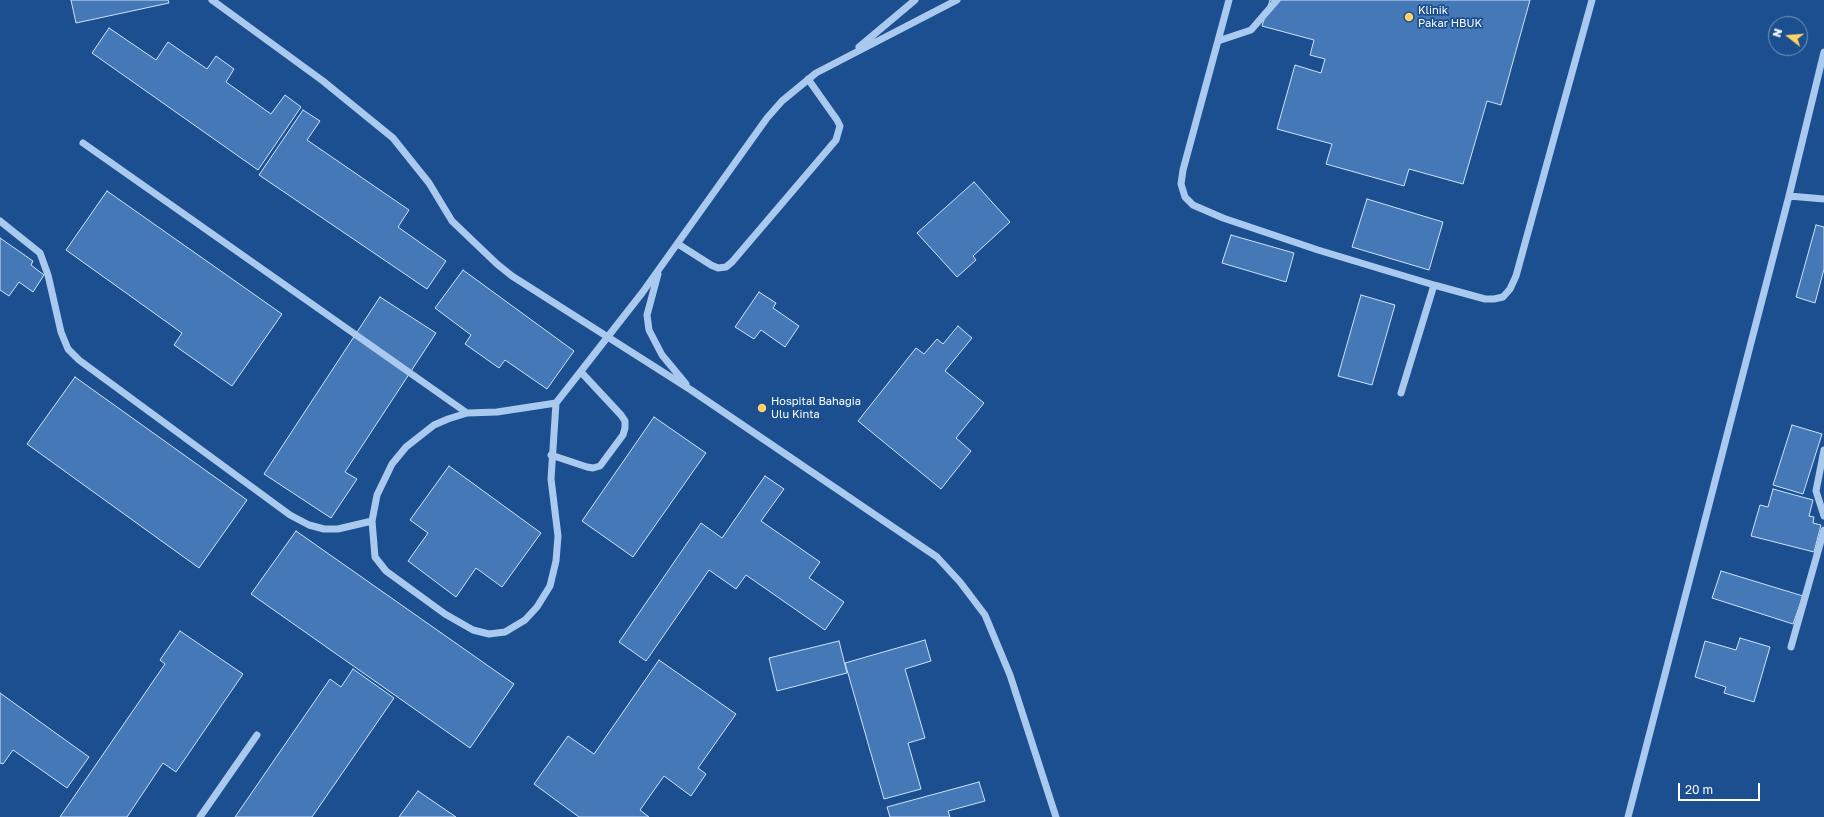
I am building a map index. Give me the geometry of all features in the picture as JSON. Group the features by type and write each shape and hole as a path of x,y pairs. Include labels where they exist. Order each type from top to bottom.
{"street":[{"path":"212,0 322,81 393,138 429,183 452,221 497,264 607,337 691,390 937,557 960,582 985,615 1007,668 1056,817"},
{"path":"849,56 915,0"},
{"path":"556,403 497,412 467,413 434,425 406,447 384,478 377,495 372,521 374,557 386,571 445,614 474,630 489,634 506,632 525,620 550,586 556,561 558,536 551,479 556,403 678,244 767,118 782,101 816,73 957,0"},
{"path":"1229,0 1181,184 1185,197 1192,205 1223,218 1264,232 1434,285 1485,299 1503,297 1510,289 1516,276 1592,0"},
{"path":"1218,41 1251,30 1277,0"},
{"path":"1628,817 1790,196 1824,52"},
{"path":"678,244 711,266 718,268 726,267 732,262 836,140 840,126 808,79"},
{"path":"83,143 467,413"},
{"path":"1790,196 1824,199"},
{"path":"0,221 40,253 48,275 61,332 68,349 79,360 290,515 308,525 324,529 338,529 372,521"},
{"path":"660,268 647,315 649,330 662,355 691,390"},
{"path":"1401,393 1434,285"},
{"path":"552,455 593,468 600,466 623,435 625,421 621,414 581,372"},
{"path":"1824,450 1816,491 1824,516"},
{"path":"1791,647 1824,530"},
{"path":"200,817 257,735"}],"building":[{"path":"71,0 168,0 169,3 76,23"},
{"path":"1270,0 1530,0 1501,105 1487,101 1463,184 1409,169 1404,186 1326,164 1332,144 1277,129 1295,65 1321,73 1325,59 1310,55 1314,40 1262,26"},
{"path":"109,28 156,60 168,42 207,69 216,56 234,69 226,82 271,114 285,95 301,107 258,170 92,53"},
{"path":"303,110 320,121 307,140 409,210 398,227 446,261 427,289 259,175"},
{"path":"974,182 1010,222 973,256 976,260 957,277 917,233"},
{"path":"107,191 282,314 232,386 174,345 182,333 66,250"},
{"path":"1367,199 1443,222 1429,270 1352,247"},
{"path":"1816,225 1824,227 1824,269 1815,303 1796,297"},
{"path":"1231,235 1294,253 1286,282 1222,263"},
{"path":"0,238 33,261 31,265 44,275 33,292 19,282 9,296 0,290"},
{"path":"463,270 574,351 547,389 505,360 499,368 465,344 471,335 435,308"},
{"path":"759,292 776,303 773,308 799,326 785,347 761,330 754,339 735,327"},
{"path":"1361,295 1395,305 1372,385 1338,376"},
{"path":"380,297 436,333 345,472 357,479 331,518 264,474"},
{"path":"958,326 972,338 945,371 984,403 956,438 971,451 941,489 858,421 916,348 924,354 937,339 943,344"},
{"path":"75,377 247,500 199,568 27,444"},
{"path":"654,417 706,453 633,557 582,521"},
{"path":"1792,425 1822,434 1803,494 1773,485"},
{"path":"449,466 541,533 502,587 476,568 456,597 408,561 428,533 410,520"},
{"path":"765,476 784,489 761,521 820,562 809,578 844,602 825,630 746,575 736,589 709,570 646,661 619,642 701,523 722,538"},
{"path":"1773,489 1813,500 1809,516 1814,517 1813,523 1821,525 1814,552 1751,536 1760,505 1768,507"},
{"path":"296,531 514,684 470,748 251,594"},
{"path":"1721,571 1803,596 1793,624 1712,598"},
{"path":"180,631 243,674 176,772 163,763 127,817 60,817 165,664 160,660"},
{"path":"1740,638 1770,647 1754,702 1724,693 1726,687 1695,677 1705,641 1736,650"},
{"path":"925,640 931,661 905,669 925,738 908,743 921,789 884,799 845,663"},
{"path":"839,641 847,673 777,691 769,658"},
{"path":"659,660 736,714 698,768 706,774 691,796 664,776 640,810 649,817 579,817 534,784 568,736 594,754"},
{"path":"353,669 394,698 312,817 235,817 330,679 341,687"},
{"path":"0,693 89,757 67,788 13,750 3,764 0,763"},
{"path":"979,782 985,801 948,811 950,817 890,817 887,807"},
{"path":"418,791 456,817 399,817"}],"place":[{"name":"Klinik Pakar HBUK","path":"1409,17"},
{"name":"Hospital Bahagia Ulu Kinta","path":"762,408"}]}
